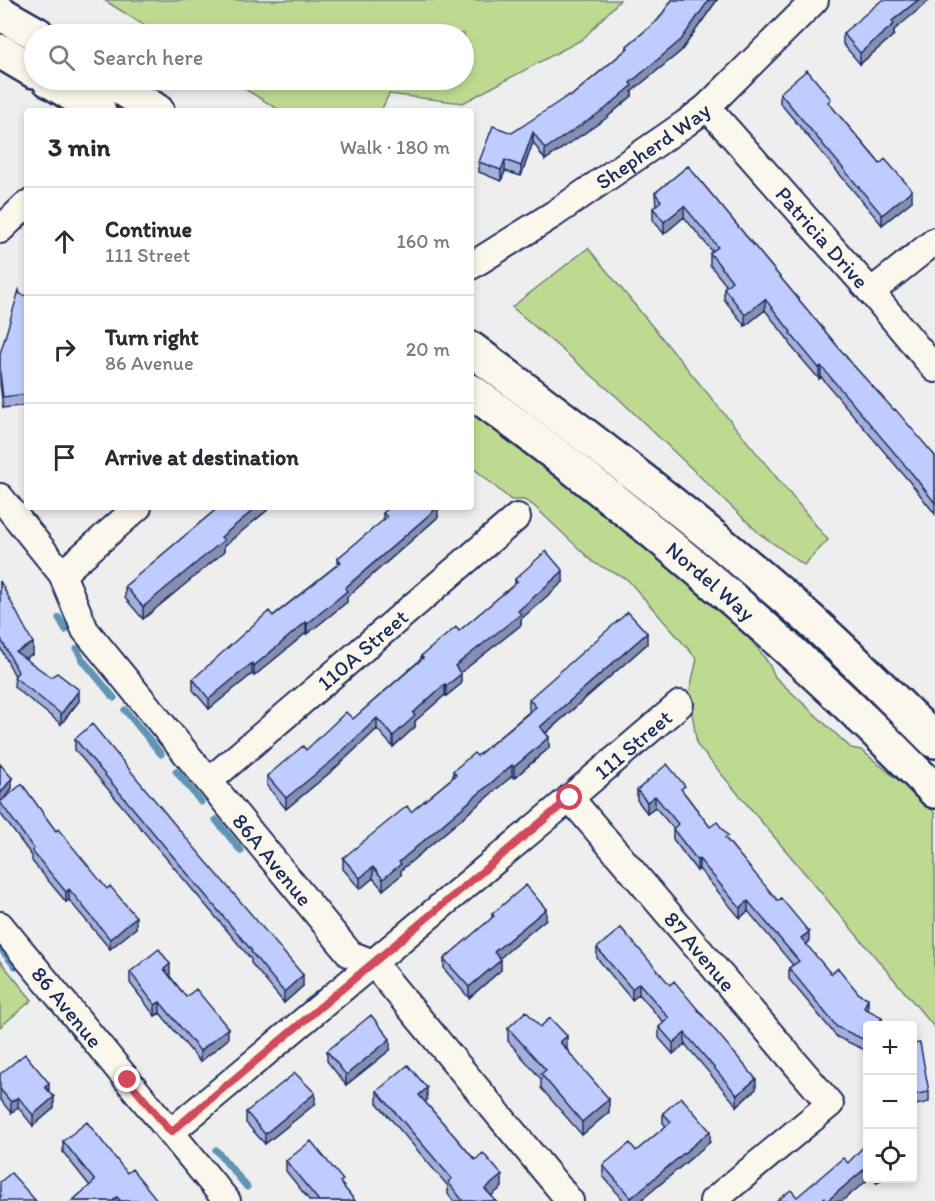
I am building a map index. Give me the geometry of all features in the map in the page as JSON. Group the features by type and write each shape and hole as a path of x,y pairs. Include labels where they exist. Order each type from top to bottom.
{"main road":[{"path":"0,13 24,27"},
{"path":"0,51 24,65"},
{"path":"65,90 94,108"},
{"path":"124,90 152,108"},
{"name":"Nordel Way","path":"474,351 672,503 766,582 856,662 935,741"},
{"name":"Nordel Way","path":"474,393 530,434 723,591 852,707 935,791"}],"street":[{"name":"Shepherd Way","path":"474,265 686,123 706,107 815,0"},
{"name":"Patricia Drive","path":"706,107 871,292 935,369"},
{"path":"0,230 24,207"},
{"path":"871,292 935,241"},
{"name":"86A Avenue","path":"0,497 62,574 85,630 350,954 373,963 570,1201"},
{"path":"62,574 135,510"},
{"name":"110A Street","path":"209,781 517,517"},
{"name":"111 Street","path":"171,1132 680,704"},
{"name":"87 Avenue","path":"570,798 830,1104 713,1201"},
{"name":"86 Avenue","path":"0,925 227,1201"}],"green space":[{"path":"104,0 620,0 583,39 463,103 389,94 382,108 276,108 246,90 474,90 474,24 142,24"},
{"path":"588,248 828,540 804,565 760,534 617,397 512,307"},
{"path":"474,412 582,495 690,583 750,639 769,664 775,677 851,748 861,750 922,799 935,813 935,1028 697,745 689,693 697,659 627,579 594,563 533,505 524,500 511,500 474,469"},
{"path":"0,961 32,1000 0,1027"}],"building":[{"path":"672,0 709,0 681,40 630,83 632,86 605,109 545,149 533,132 521,166 505,160 501,170 479,162 493,126 512,133 569,95 570,97 658,20"},
{"path":"882,0 918,0 892,21 894,24 860,53 843,33"},
{"path":"807,70 831,99 828,102 880,164 885,159 912,190 882,215 780,93"},
{"path":"688,166 853,365 935,456 935,503 821,366 819,368 765,299 745,315 724,288 732,281 710,253 718,247 684,206 664,222 653,208 661,201 655,193"},
{"path":"19,290 20,294 24,295 24,394 3,397 0,354"},
{"path":"215,510 253,510 221,537 224,540 143,607 125,586"},
{"path":"386,510 435,510 345,588 347,591 254,666 252,663 209,699 193,679 269,611 273,616 341,562 338,558 387,517 383,513"},
{"path":"546,551 563,571 518,611 521,614 455,666 461,674 446,686 445,684 413,713 415,716 393,736 377,718 333,760 286,798 267,776 303,746 306,750 346,712 353,719 423,658 421,656 456,627 459,631 517,582 515,579"},
{"path":"0,581 33,643 16,652 51,677 57,673 79,690 61,714 14,677 18,672 0,637"},
{"path":"628,612 647,633 540,727 549,737 514,767 512,765 399,862 401,864 383,879 373,867 360,878 343,858 407,806 411,812 456,775 453,771 474,753 477,756 536,707 529,699"},
{"path":"92,724 303,975 284,992 75,739"},
{"path":"0,764 12,778 0,794"},
{"path":"667,764 685,786 681,789 710,827 717,822 728,836 725,838 778,901 781,898 809,932 801,938 831,974 838,968 860,995 868,998 864,1008 882,1017 880,1021 863,1021 863,1039 837,1027 789,968 799,961 748,901 740,908 699,859 697,860 673,829 678,824 655,796 647,802 637,790"},
{"path":"22,784 56,831 58,829 107,889 110,886 136,917 110,939 69,889 66,892 32,851 34,849 0,802"},
{"path":"526,885 546,909 494,952 501,960 469,987 444,959"},
{"path":"621,928 670,985 674,981 756,1079 737,1095 685,1033 673,1043 659,1027 669,1018 639,983 632,989 597,948"},
{"path":"159,949 170,964 164,969 186,997 196,989 228,1028 200,1051 160,1002 155,1005 130,972"},
{"path":"526,1011 540,1027 550,1018 567,1036 560,1042 609,1099 582,1122 541,1074 546,1070 508,1028"},
{"path":"371,1015 390,1039 346,1075 327,1051"},
{"path":"917,1043 920,1043 929,1092 917,1094 917,1075"},
{"path":"25,1054 49,1083 45,1087 54,1097 33,1115 18,1097 11,1102 0,1089 0,1074"},
{"path":"408,1065 427,1088 419,1095 475,1160 483,1153 502,1175 485,1189 496,1201 463,1201 448,1182 452,1179 377,1091"},
{"path":"295,1073 315,1093 265,1134 246,1112"},
{"path":"681,1097 710,1131 631,1198 603,1165 630,1143 636,1151 671,1122 663,1113"},
{"path":"87,1122 127,1173 132,1169 158,1201 121,1201 117,1197 113,1201 72,1201 95,1181 63,1141"},
{"path":"311,1141 343,1180 340,1182 355,1201 319,1201 286,1161"},
{"path":"863,1147 863,1170 827,1201 824,1198 821,1201 777,1201 791,1190 797,1197 843,1158 848,1163"},
{"path":"11,1173 36,1201 0,1201 0,1182"}],"waterway":[{"path":"59,618 66,630"},
{"path":"77,649 82,659 114,698"},
{"path":"125,710 161,754"},
{"path":"176,771 201,802"},
{"path":"216,820 241,851"},
{"path":"0,948 15,966"},
{"path":"216,1150 247,1187"}],"route":[{"path":"128,1080 171,1132 570,798"}]}
